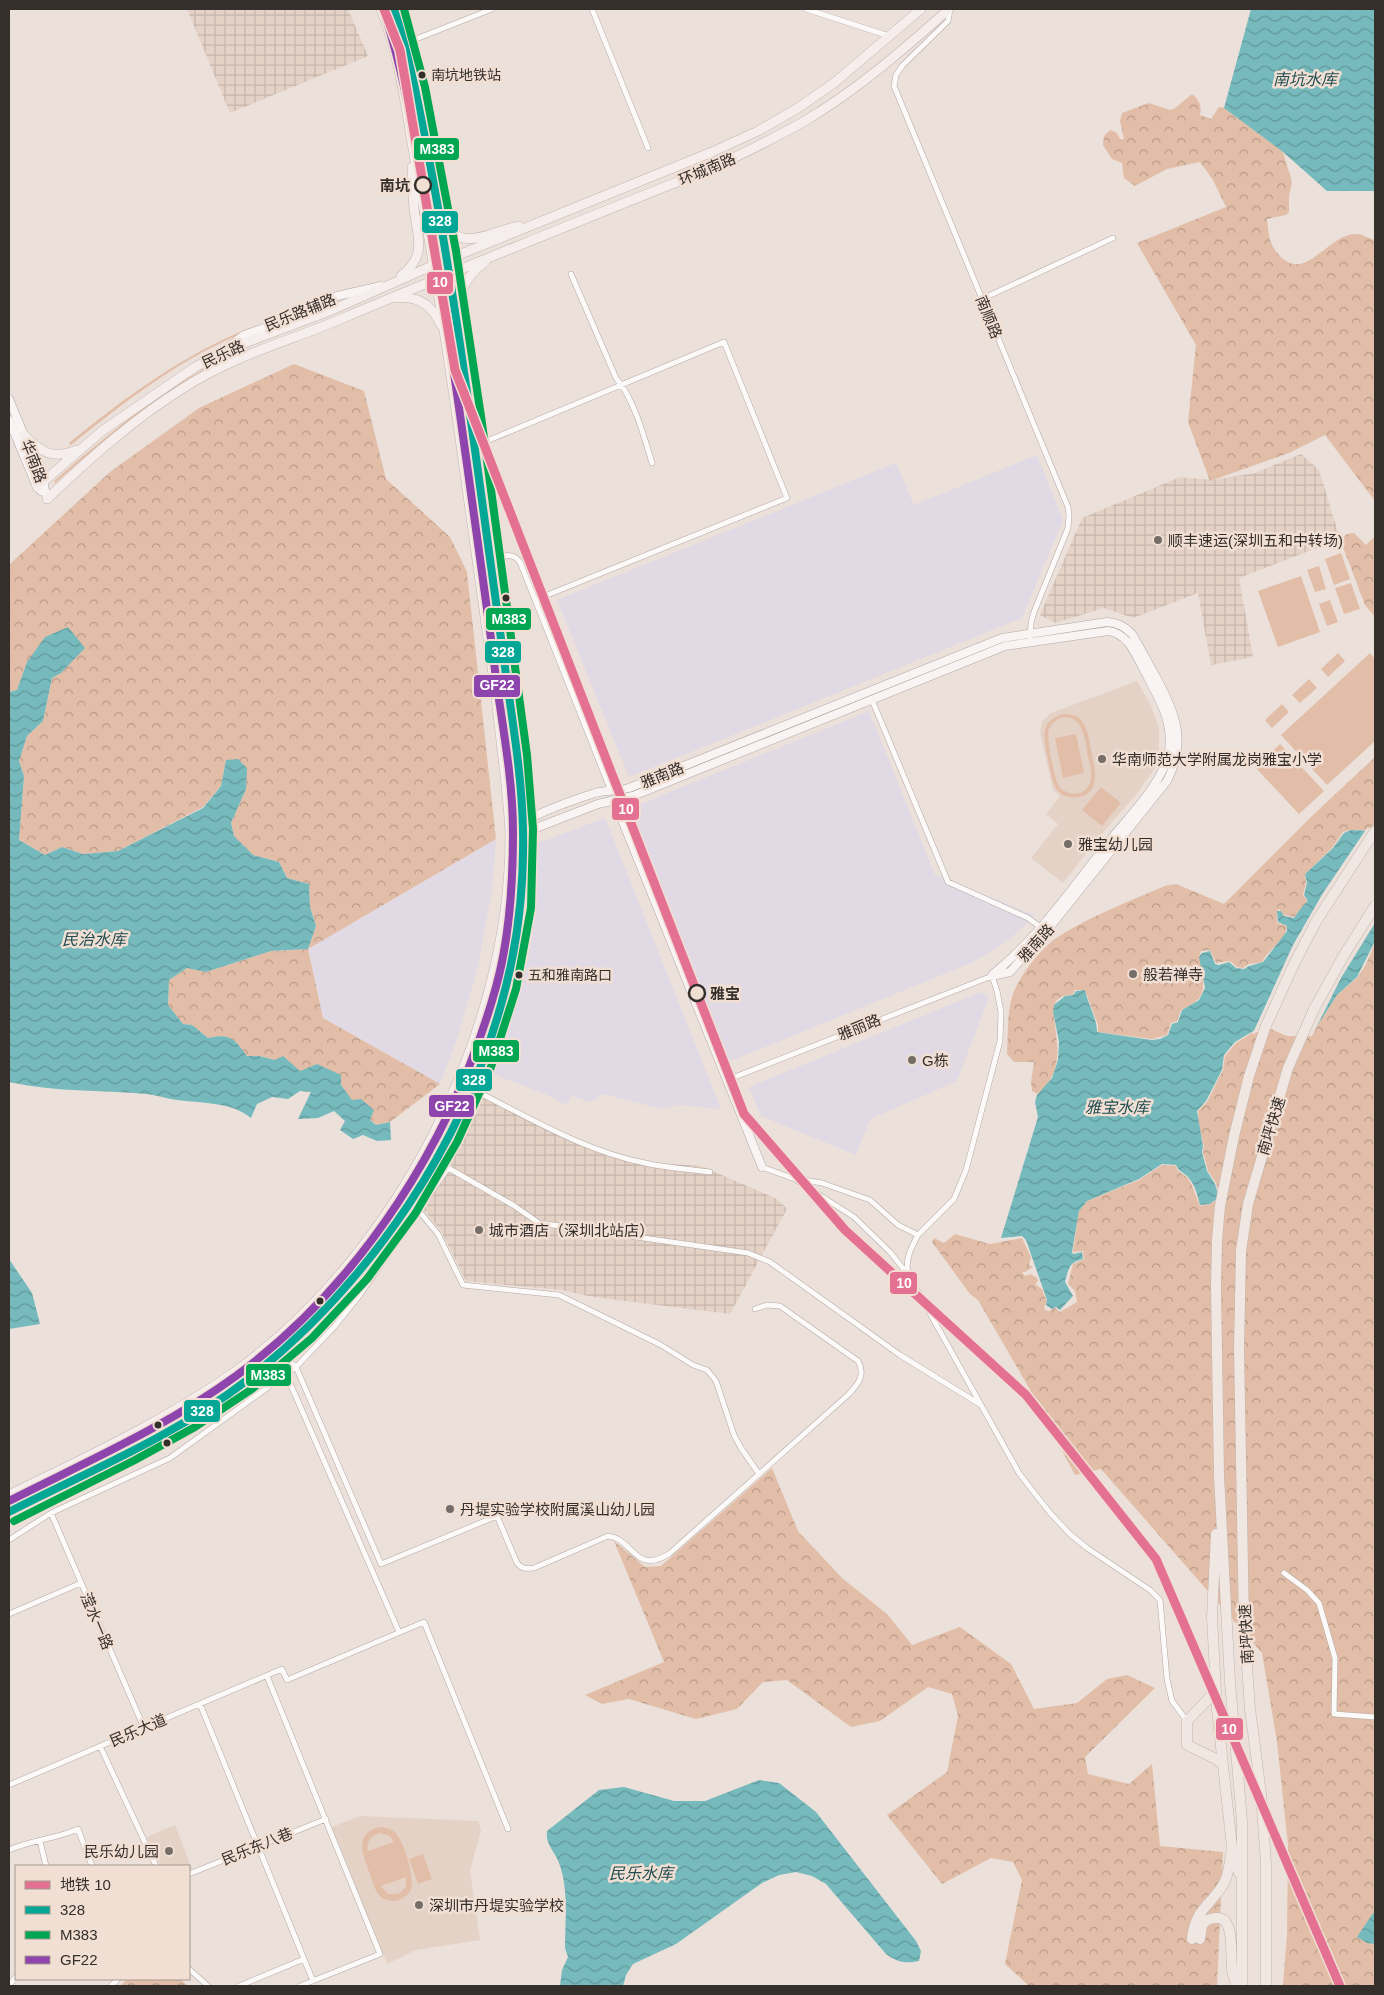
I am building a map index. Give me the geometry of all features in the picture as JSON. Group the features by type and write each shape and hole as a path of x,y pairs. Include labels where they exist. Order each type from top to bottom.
{"highway":[{"name":"南坪快速","path":"1242,1986 1242,1821 1230,1682 1219,1476 1216,1287 1220,1206 1234,1136 1249,1076 1265,1028 1294,964 1333,894 1375,831"},
{"name":"南坪快速","path":"1266,1986 1266,1864 1261,1793 1250,1709 1244,1615 1240,1282 1243,1230 1259,1164 1288,1068 1314,1009 1344,955 1375,906"},
{"path":"1219,1476 1212,1617 1216,1691 1232,1847 1243,1890"},
{"path":"1216,1691 1186,1721 1187,1744 1224,1765"},
{"path":"1232,1847 1226,1880 1212,1899 1199,1912 1193,1925 1196,1939 1202,1925 1207,1920 1219,1918 1225,1920 1230,1930 1233,1975 1238,1986"}],"main road":[{"path":"9,1495 129,1436 165,1416 237,1369 307,1310 342,1271 367,1238 417,1164 455,1090 480,1019 499,940 507,896 510,830 501,732 434,265 403,90 393,46 381,9"},
{"path":"9,1512 135,1449 243,1384 280,1354 318,1318 352,1282 404,1211 436,1161 472,1090 496,1024 506,988 521,899 523,833 514,732 475,446 440,215 414,79 405,42 394,9"},
{"name":"环城南路","path":"434,265 712,152 758,130 798,108 834,83 920,9"},
{"name":"环城南路","path":"436,279 717,166 773,139 842,96 885,64 950,9"},
{"path":"390,285 412,266 420,247 413,199 410,131"},
{"path":"440,215 452,233 470,240 503,230 536,224 541,237"},
{"path":"456,317 456,304 465,284 472,274 494,256"},
{"name":"民乐路","path":"40,484 84,447 170,382 242,344 332,310 434,265"},
{"name":"民乐路","path":"46,499 109,443 185,387 238,360 436,279"},
{"path":"389,299 409,298 423,302 434,311 445,337"},
{"path":"24,435 38,449 51,454 67,454 84,447"}],"street":[{"path":"416,40 492,9"},
{"path":"592,9 648,148"},
{"path":"806,9 890,36"},
{"name":"南顺路","path":"950,9 948,21 902,66 896,74 894,86 1069,514 1068,528 1034,612 1030,643"},
{"path":"982,298 1113,238"},
{"path":"571,274 616,378 622,385 640,426 652,463"},
{"path":"475,446 724,342 787,498 536,600"},
{"name":"华南路","path":"9,399 24,435 46,499"},
{"name":"华南路","path":"9,420 40,484"},
{"path":"490,558 512,556 519,559 611,791"},
{"name":"雅南路","path":"510,830 522,822 587,796 630,788 1002,638 1107,622 1117,623 1126,628 1138,644 1166,695 1176,719 1178,732 1177,758 1167,781 1043,929"},
{"name":"雅南路","path":"523,833 598,804 633,796 1005,646 1108,631 1116,632 1127,640 1164,708 1169,732 1167,757 1156,781 1010,972 992,976"},
{"path":"872,700 948,882 1028,918 1043,929"},
{"path":"614,800 762,1167 792,1178 822,1183 870,1200 898,1225 918,1235"},
{"path":"510,830 523,833"},
{"path":"908,1274 906,1264 918,1235 954,1199 969,1161 1000,1041 1001,1012 992,976"},
{"name":"雅丽路","path":"727,1080 992,976"},
{"path":"472,1090 571,1138 609,1153 645,1163 710,1172"},
{"path":"436,1161 513,1205 539,1223 748,1253 770,1262 900,1355 981,1405"},
{"path":"9,1540 50,1513 170,1458 296,1366 359,1296 448,1168"},
{"path":"792,1178 854,1217 890,1252 908,1274 1019,1473 1051,1514 1087,1548 1150,1590 1160,1600 1167,1679 1172,1700 1186,1721"},
{"path":"419,1212 438,1234 463,1285 560,1295 661,1345 693,1365 707,1370 716,1381 734,1435 759,1474"},
{"path":"270,1343 280,1354 296,1366 381,1564 498,1516 517,1563 526,1569 534,1568 608,1536 614,1537 644,1560 658,1560 669,1554 849,1394 860,1381 862,1374 858,1361 780,1306 767,1305 755,1309"},
{"path":"280,1354 286,1374 400,1632"},
{"name":"滢水一路","path":"50,1513 144,1728"},
{"path":"1284,1573 1319,1603 1335,1658 1334,1714 1375,1718"},
{"path":"9,1614 81,1583"},
{"path":"300,1986 380,1954 267,1676 282,1669 287,1680 424,1622 508,1829"},
{"name":"民乐大道","path":"9,1785 267,1676"},
{"path":"200,1704 313,1981"},
{"path":"100,1746 156,1865"},
{"name":"民乐东八巷","path":"190,1874 326,1819"},
{"path":"9,1850 20,1845 78,1829 92,1865"},
{"path":"40,1841 46,1865"},
{"path":"239,1986 304,1959"},
{"path":"190,1970 208,1986"}],"shaded area":[{"path":"187,9 348,9 368,56 230,113"},
{"path":"1301,454 1319,470 1340,539 1239,578 1253,657 1211,665 1198,593 1133,618 1104,608 1055,623 1040,615 1082,518 1180,477 1212,480 1255,473"},
{"path":"1037,455 1063,520 1022,618 629,777 557,600 896,463 914,505"},
{"name":"华南师范大学附属龙岗雅宝小学","path":"1137,681 1151,706 1159,728 1159,749 1154,769 1136,795 1105,830 1063,883 1031,858 1058,824 1046,814 1060,796 1053,790 1040,732 1042,721 1051,713"},
{"path":"869,711 935,875 1035,915 1018,932 997,948 971,963 728,1062 633,819 636,806"},
{"path":"605,818 721,1109 678,1105 662,1109 603,1094 590,1102 572,1096 566,1105 545,1094 490,1073 513,1015 529,954 536,910 538,843"},
{"path":"496,839 492,889 479,962 458,1036 440,1084 323,1018 308,949"},
{"path":"981,992 989,997 957,1081 870,1119 856,1155 761,1116 749,1087"},
{"path":"481,1096 627,1161 701,1166 777,1199 787,1209 730,1314 593,1297 561,1290 466,1281 441,1231 424,1210 452,1165 445,1160"},
{"name":"深圳市丹堤实验学校","path":"360,1816 478,1821 481,1830 470,1871 480,1940 416,1950 387,1964 332,1827"},
{"name":"民乐幼儿园","path":"175,1825 192,1869 190,1870 190,1865 160,1865 147,1837"}],"green space":[{"path":"1192,94 1199,103 1200,115 1211,119 1219,107 1224,108 1283,152 1292,182 1289,196 1289,212 1286,215 1267,219 1272,245 1282,258 1291,264 1300,264 1337,241 1357,234 1375,240 1375,501 1325,435 1289,453 1210,481 1188,422 1196,345 1137,243 1226,207 1213,180 1200,162 1167,169 1135,186 1124,178 1122,163 1112,159 1103,145 1104,136 1110,130 1117,133 1120,139 1124,139 1120,121 1122,113 1149,103 1170,110 1174,109"},
{"path":"250,328 251,330 202,352 156,380 71,445 69,443 155,378 202,351"},
{"path":"240,353 214,365 189,378 213,364"},
{"path":"294,364 364,391 386,479 450,537 467,572 496,839 308,949 316,926 310,907 309,884 287,878 279,862 253,855 234,837 231,823 246,789 226,760 221,786 203,807 118,851 83,854 62,847 45,855 19,840 24,776 19,761 27,736 43,721 52,678 61,673 27,662 17,690 9,692 9,565 110,472 199,408"},
{"path":"189,378 120,428 55,483 54,481 75,463 142,409"},
{"path":"1354,533 1366,545 1375,536 1375,617 1365,605 1340,539 1347,534"},
{"path":"1341,553 1350,579 1334,585 1325,559"},
{"path":"1319,566 1326,589 1315,592 1307,570"},
{"path":"1301,576 1320,632 1278,647 1258,591"},
{"path":"1351,583 1360,609 1344,614 1335,588"},
{"path":"1330,600 1338,622 1327,626 1319,604"},
{"path":"1338,653 1345,661 1328,677 1321,669"},
{"path":"1370,653 1375,659 1375,741 1327,785 1281,735"},
{"path":"1309,679 1317,688 1300,703 1292,695"},
{"path":"1282,704 1289,712 1272,728 1265,720"},
{"path":"1064,714 1076,716 1083,723 1089,738 1095,771 1094,785 1086,794 1075,798 1059,792 1052,777 1044,734 1049,722 1055,717","holes":["1060,718 1074,719 1082,729 1091,770 1089,786 1077,794 1065,791 1059,786 1055,775 1048,733 1053,723"]},
{"path":"1076,734 1084,773 1063,778 1055,738"},
{"path":"1280,744 1324,791 1299,814 1255,767"},
{"path":"1375,757 1375,838 1371,830 1343,832 1332,848 1305,874 1306,883 1303,895 1308,901 1294,917 1284,915 1279,909 1277,911 1277,923 1287,926 1286,932 1262,962 1249,964 1243,968 1237,967 1230,961 1216,963 1210,950 1201,951 1202,993 1195,1002 1181,1010 1177,1021 1171,1023 1167,1035 1152,1039 1098,1032 1098,1025 1085,990 1075,990 1073,994 1063,996 1058,999 1054,1006 1057,1040 1055,1068 1049,1082 1037,1094 1032,1091 1031,1082 1034,1062 1014,1062 1007,1054 1008,1018 1015,989 1025,971 1047,946 1061,935 1086,921 1165,886 1176,884 1224,904 1312,816"},
{"path":"1101,787 1121,803 1102,826 1082,810"},
{"path":"1375,943 1375,1986 1283,1986 1287,1934 1288,1845 1277,1742 1262,1653 1101,1469 1075,1475 1029,1388 978,1300 970,1294 932,1242 934,1238 944,1243 955,1234 990,1244 1022,1238 1031,1257 1029,1265 1033,1267 1022,1272 1025,1276 1031,1274 1037,1278 1038,1281 1035,1284 1042,1289 1047,1302 1044,1307 1045,1310 1048,1311 1055,1308 1060,1312 1077,1302 1075,1291 1068,1284 1073,1264 1084,1259 1083,1251 1073,1252 1073,1250 1079,1211 1087,1201 1139,1180 1162,1165 1176,1166 1178,1171 1188,1178 1200,1206 1210,1204 1220,1198 1216,1183 1208,1171 1203,1152 1204,1146 1199,1127 1198,1111 1207,1102 1223,1070 1225,1056 1236,1043 1266,1024 1312,1034 1337,995 1358,977"},
{"path":"308,949 323,1018 440,1084 390,1122 376,1125 352,1101 341,1085 275,1060 259,1056 247,1056 231,1038 222,1036 208,1038 192,1025 183,1024 168,1005 169,980 187,968 206,972 271,951"},
{"path":"772,1468 798,1531 842,1578 887,1614 912,1645 960,1627 1011,1664 1034,1709 1077,1703 1107,1679 1127,1675 1155,1688 1085,1757 1088,1774 1129,1784 1152,1764 1160,1846 1223,1852 1217,1986 1029,1986 1005,1964 1022,1880 1013,1862 991,1858 942,1884 887,1815 947,1772 958,1716 952,1694 928,1687 880,1721 851,1727 787,1680 763,1682 737,1709 696,1719 629,1699 602,1704 585,1695 664,1662 614,1541 645,1567 661,1566"},
{"path":"384,1827 395,1832 405,1851 410,1869 411,1890 404,1897 396,1901 386,1900 378,1894 364,1858 363,1839 372,1830","holes":["380,1833 390,1836 394,1842 368,1851 370,1839","406,1877 406,1887 398,1894 388,1894 381,1886"]},
{"path":"423,1854 432,1879 418,1884 409,1859"},
{"path":"126,1980 181,1980 188,1986 120,1986"}],"water":[{"name":"南坑水库","path":"1251,9 1375,9 1375,191 1327,191 1283,152 1224,108"},
{"name":"民治水库","path":"68,627 85,648 61,673 52,678 43,721 27,736 19,761 24,776 19,840 45,855 62,847 83,854 118,851 203,808 221,786 226,760 238,759 247,768 246,789 231,823 234,836 253,855 279,862 287,878 309,884 310,907 316,926 308,949 271,951 206,972 187,968 169,980 168,1005 183,1024 192,1025 208,1038 222,1036 231,1038 247,1056 259,1056 275,1060 283,1056 300,1071 317,1064 341,1075 341,1085 352,1100 361,1099 374,1110 370,1120 376,1125 390,1122 391,1140 377,1141 363,1135 353,1139 340,1130 345,1121 334,1111 318,1118 298,1119 311,1092 300,1091 288,1099 272,1097 257,1104 251,1118 235,1109 216,1104 147,1094 60,1089 9,1082 9,692 17,690 27,662 45,637"},
{"name":"雅宝水库","path":"1351,830 1371,831 1375,838 1375,941 1357,977 1337,995 1312,1034 1265,1024 1235,1042 1224,1055 1222,1070 1206,1101 1197,1111 1203,1146 1202,1152 1207,1171 1215,1184 1219,1197 1210,1204 1200,1205 1194,1187 1188,1177 1176,1165 1162,1164 1139,1179 1087,1201 1079,1211 1072,1252 1073,1254 1082,1252 1083,1259 1072,1264 1068,1270 1065,1282 1073,1296 1060,1310 1056,1307 1052,1309 1046,1305 1047,1300 1026,1240 1022,1236 1001,1238 1038,1117 1035,1102 1037,1095 1052,1078 1058,1060 1059,1042 1053,1011 1054,1005 1065,996 1073,995 1076,991 1085,990 1096,1022 1097,1032 1152,1040 1168,1035 1172,1024 1178,1022 1182,1010 1199,1000 1205,988 1199,957 1202,953 1210,951 1215,964 1219,965 1229,962 1236,968 1244,969 1263,962 1287,931 1287,926 1278,922 1277,911 1281,911 1284,916 1294,918 1308,901 1304,895 1307,883 1305,874 1333,848 1344,833"},
{"path":"9,1259 32,1293 40,1324 9,1329"},
{"name":"民乐水库","path":"759,1780 779,1783 816,1812 916,1941 921,1951 919,1961 901,1962 886,1954 826,1884 812,1876 796,1872 779,1875 762,1883 676,1944 633,1964 626,1975 623,1986 560,1986 562,1970 568,1957 565,1948 565,1894 562,1873 547,1840 547,1831 599,1790 624,1787 674,1801 705,1801"},
{"path":"1373,1913 1375,1914 1375,1944 1367,1943 1357,1937"}],"pier":[{"path":"1367,828 1371,828 1375,836 1375,923 1341,978 1312,1036 1287,1036 1266,1027 1252,1035 1293,945 1323,893"}],"metro line":[{"name":"10","path":"384,9 400,50 455,370 744,1114 845,1230 1026,1395 1156,1559 1340,1986"}],"transit line":[{"name":"328","path":"9,1512 131,1452 219,1401 292,1342 334,1300 373,1254 409,1204 440,1153 467,1099 489,1043 511,967 520,908 523,869 522,811 517,756 466,385 447,262 416,94 394,9"},
{"name":"M383","path":"14,1521 135,1460 195,1427 252,1389 312,1338 367,1279 415,1214 457,1142 491,1067 516,989 531,908 533,829 527,755 481,416 456,251 425,87 404,9"},
{"name":"GF22","path":"9,1501 182,1412 236,1376 282,1338 324,1297 363,1251 398,1203 429,1152 456,1098 478,1043 501,968 508,930 512,871 513,814 510,777 463,433 438,270 407,100 384,12"}],"place":[{"name":"南坑地铁站","path":"422,75"},
{"name":"南坑","path":"423,185"},
{"name":"顺丰速运(深圳五和中转场)","path":"1158,540"},
{"name":"华南师范大学附属龙岗雅宝小学","path":"1102,759"},
{"name":"雅宝幼儿园","path":"1068,844"},
{"name":"般若禅寺","path":"1133,974"},
{"name":"五和雅南路口","path":"519,975"},
{"name":"雅宝","path":"697,993"},
{"name":"G栋","path":"912,1060"},
{"name":"城市酒店（深圳北站店）","path":"479,1230"},
{"name":"丹堤实验学校附属溪山幼儿园","path":"450,1509"},
{"name":"民乐幼儿园","path":"169,1851"},
{"name":"深圳市丹堤实验学校","path":"419,1905"}]}
